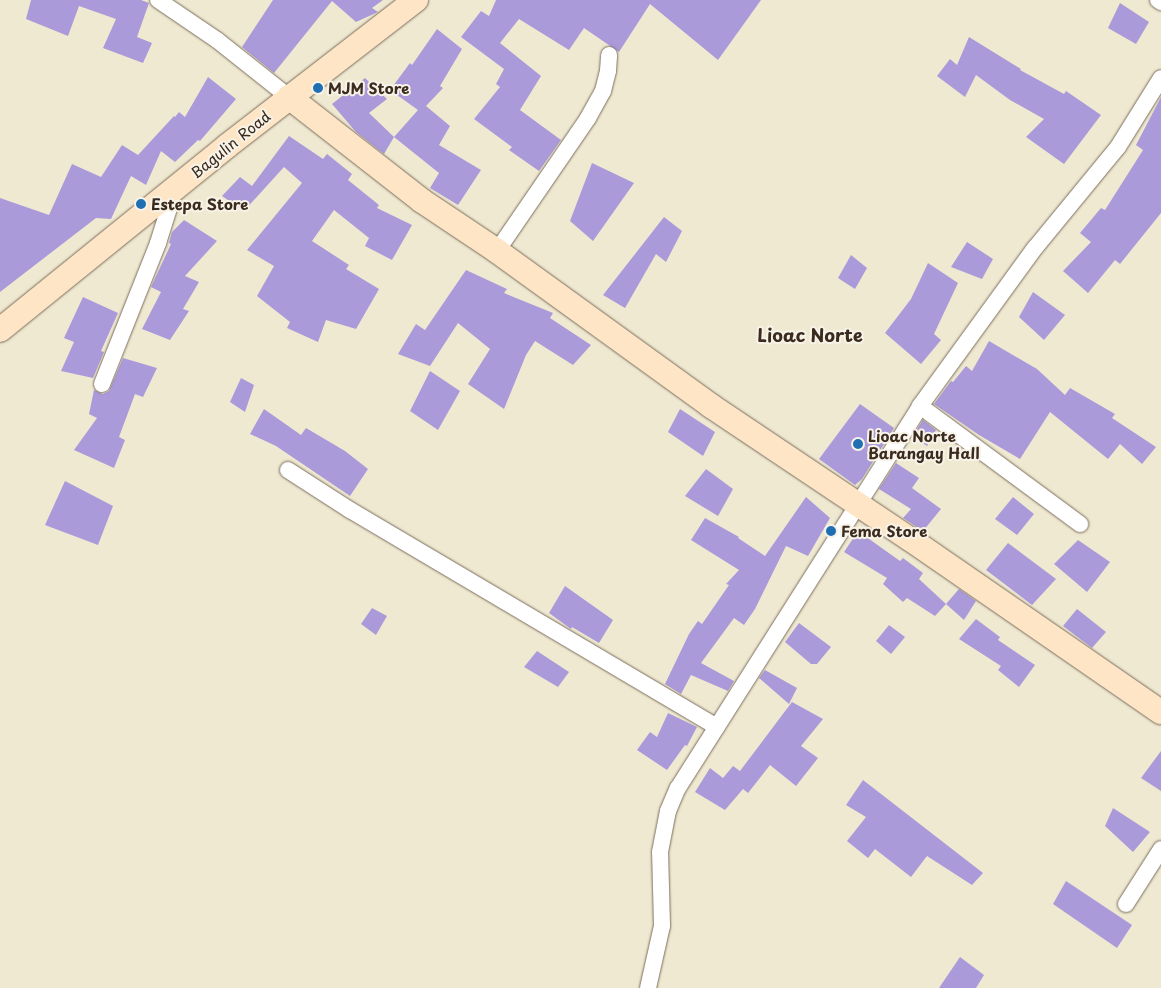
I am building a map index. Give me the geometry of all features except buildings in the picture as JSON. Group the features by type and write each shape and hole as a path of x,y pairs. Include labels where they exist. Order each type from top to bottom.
{"street":[{"path":"158,0 217,40 422,201 497,251 711,406 1161,712"},
{"name":"Bagulin Road","path":"0,330 289,97 416,0"},
{"path":"497,251 528,208 603,91 608,71 609,55"},
{"path":"648,988 662,926 660,852 668,811 678,788 920,406 1035,248 1118,148 1161,78"},
{"path":"102,384 158,243 175,189"},
{"path":"920,406 1080,524"},
{"path":"288,470 350,510 717,727"},
{"path":"1126,904 1161,849"}],"place":[{"name":"MJM Store","path":"318,88"},
{"name":"Estepa Store","path":"141,204"},
{"name":"Lioac Norte Barangay Hall","path":"858,444"},
{"name":"Fema Store","path":"831,531"}],"district":[{"name":"Lioac Norte","path":"810,335"}]}
